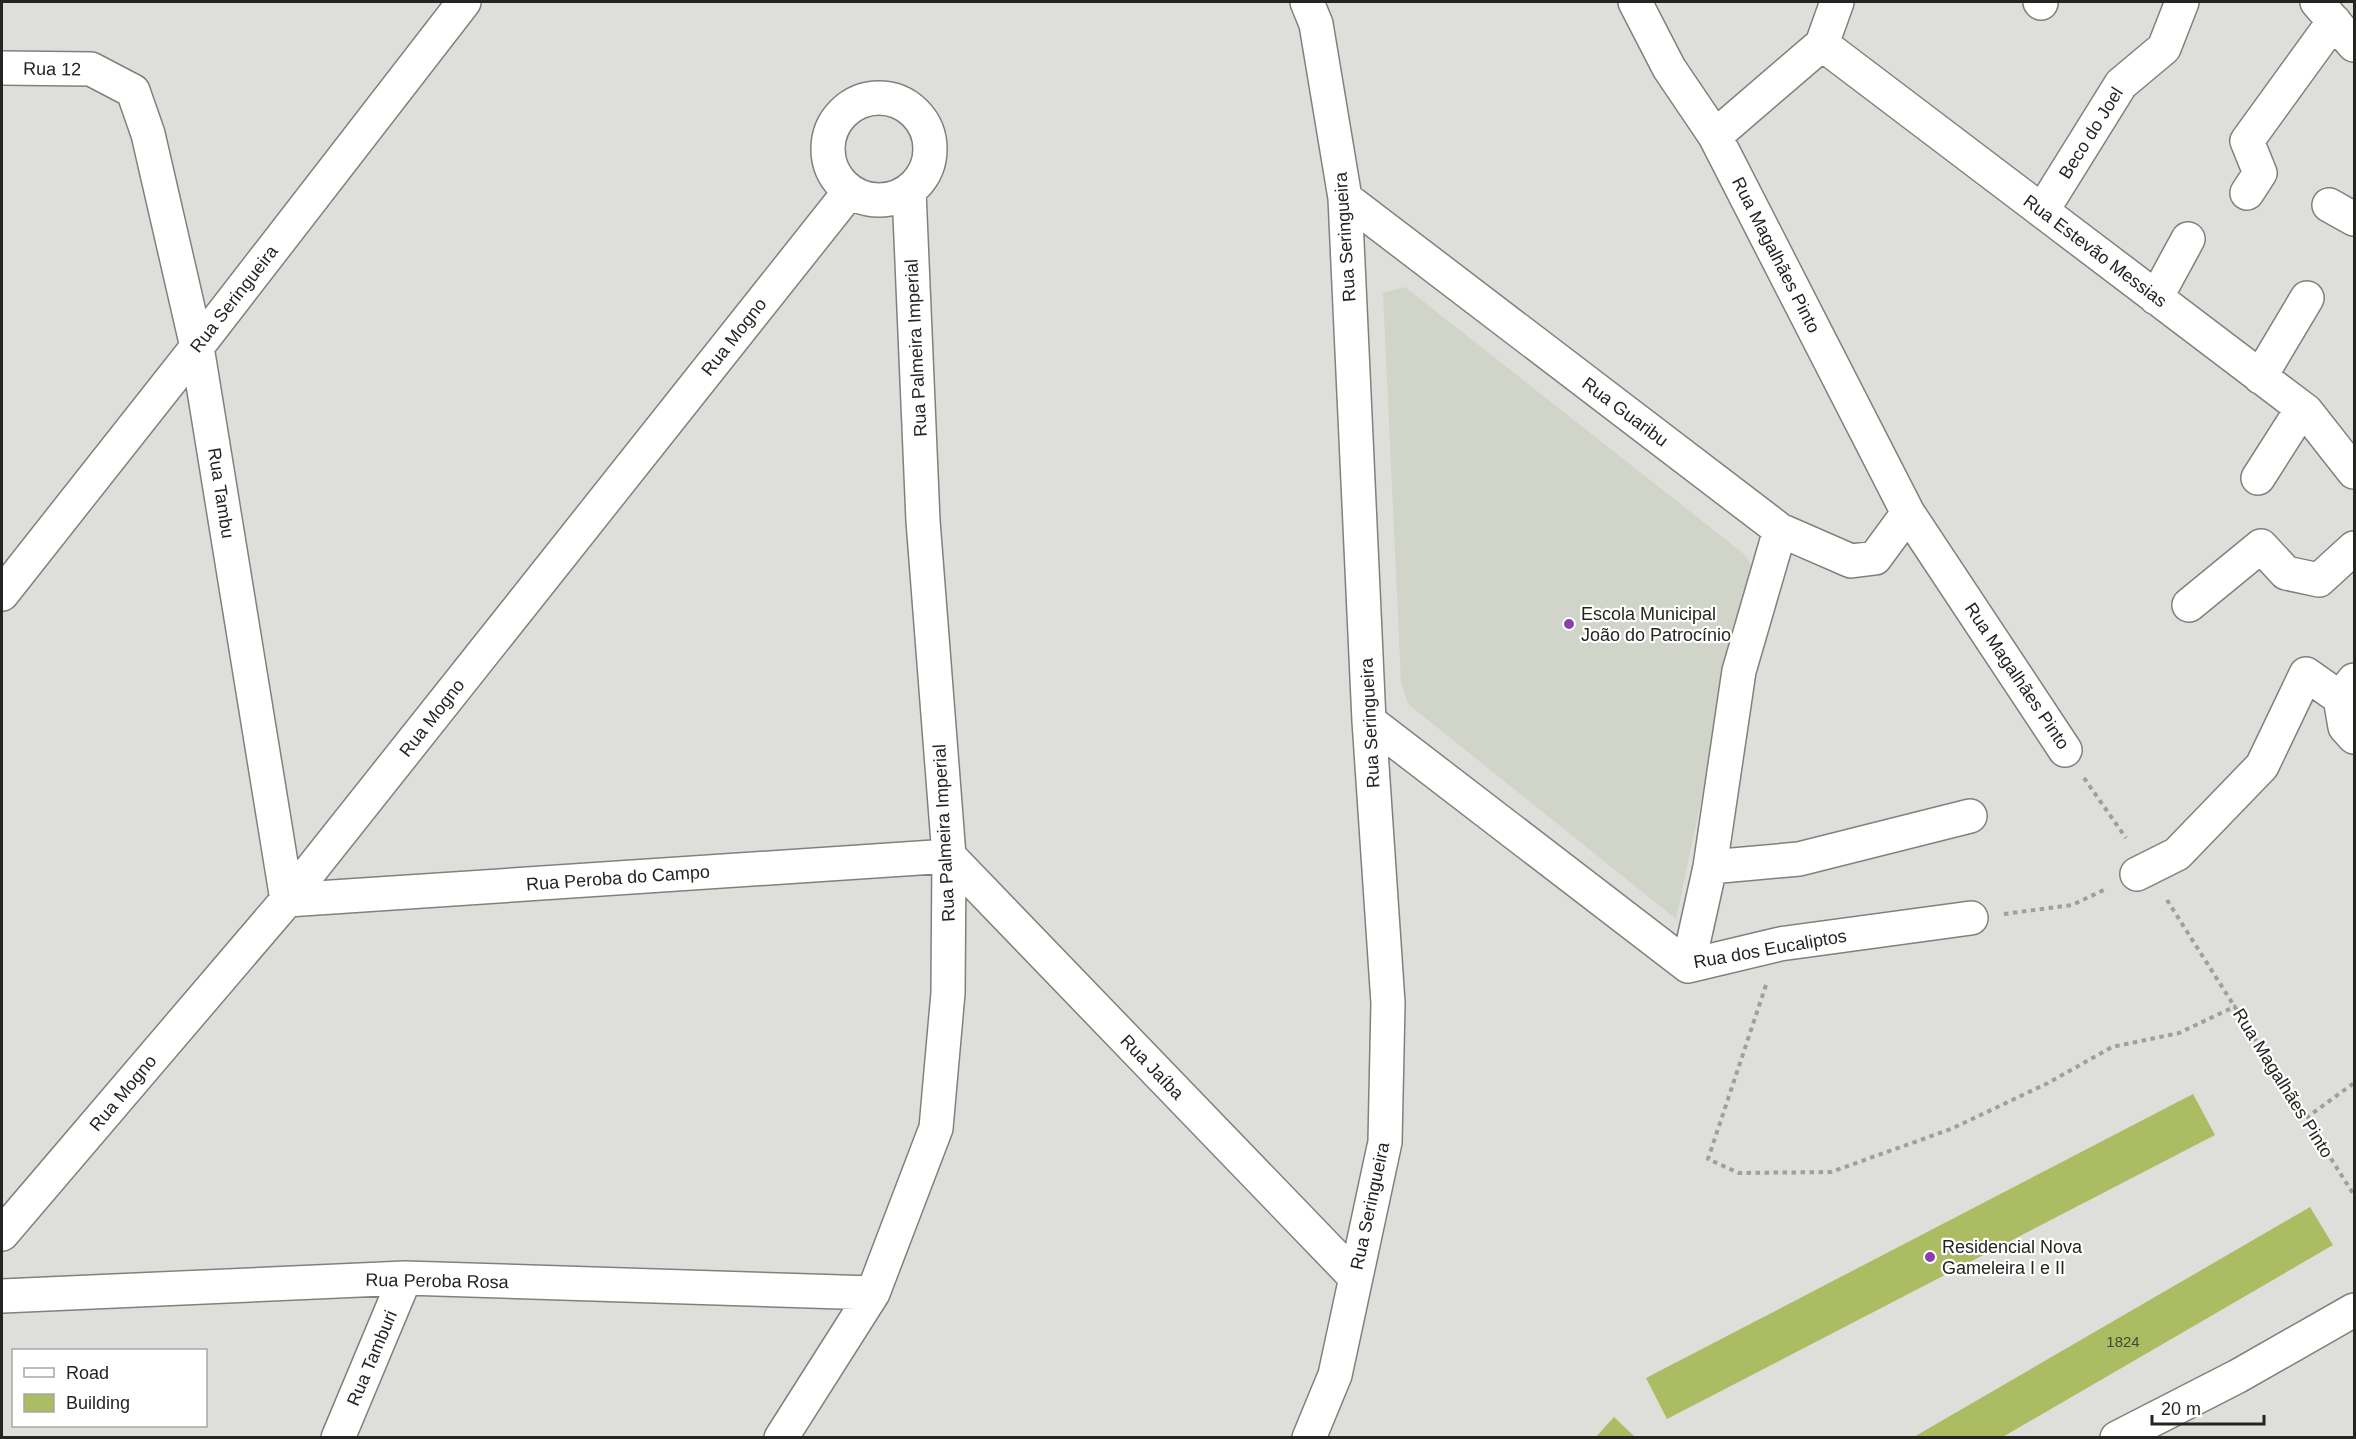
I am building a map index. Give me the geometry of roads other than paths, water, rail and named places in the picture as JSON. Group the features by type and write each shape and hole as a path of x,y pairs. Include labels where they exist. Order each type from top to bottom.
{"street":[{"name":"Rua Seringueira","path":"2,594 198,347 464,2"},
{"name":"Rua Seringueira","path":"1307,2 1316,24 1345,198 1370,721 1388,1003 1386,1131 1335,1375 1309,1437"},
{"name":"Rua Magalhães Pinto","path":"1635,2 1669,68 1715,136 1908,513 2066,750"},
{"path":"1715,136 1822,44 1837,2"},
{"name":"Beco do Joel","path":"2042,211 2121,84 2164,48 2182,2"},
{"path":"2247,193 2260,173 2247,141 2335,22"},
{"name":"Rua Estevão Messias","path":"1822,44 2302,409 2354,469"},
{"name":"Rua 12","path":"2,68 91,69 133,91"},
{"name":"Rua Tambu","path":"133,91 148,134 198,347 287,900"},
{"path":"870,98 887,98 904,104 917,114 926,129 930,146 929,163 921,179 909,191 895,198 880,200 864,198 850,191 838,180 830,164 828,147 831,130 847,110 870,98"},
{"name":"Rua Mogno","path":"2,1234 287,900 850,191"},
{"name":"Rua Palmeira Imperial","path":"781,1437 873,1293 936,1128 948,993 949,856 923,521 909,191"},
{"name":"Rua Guaribu","path":"1345,198 1780,530 1851,561 1875,558 1908,513"},
{"path":"2156,297 2188,239"},
{"path":"2260,377 2307,298"},
{"path":"2258,478 2302,409"},
{"path":"1688,966 1710,867 1740,670 1780,530"},
{"path":"2189,605 2261,546 2286,573 2319,580 2355,548"},
{"path":"2142,872 2177,854 2262,766 2306,674 2347,689 2345,727 2355,737"},
{"name":"Rua dos Eucaliptos","path":"1370,721 1688,966 1780,944 1971,918"},
{"path":"1710,867 1799,859 1970,816"},
{"name":"Rua Peroba do Campo","path":"287,900 949,856"},
{"name":"Rua Jaíba","path":"949,856 1355,1277"},
{"name":"Rua Peroba Rosa","path":"2,1296 405,1278 873,1293"},
{"name":"Rua Tamburi","path":"338,1437 405,1278"},
{"path":"2117,1437 2238,1376 2355,1310"}],"place":[{"name":"Escola Municipal João do Patrocínio","path":"1569,624"},
{"name":"Residencial Nova Gameleira I e II","path":"1930,1257"}]}
